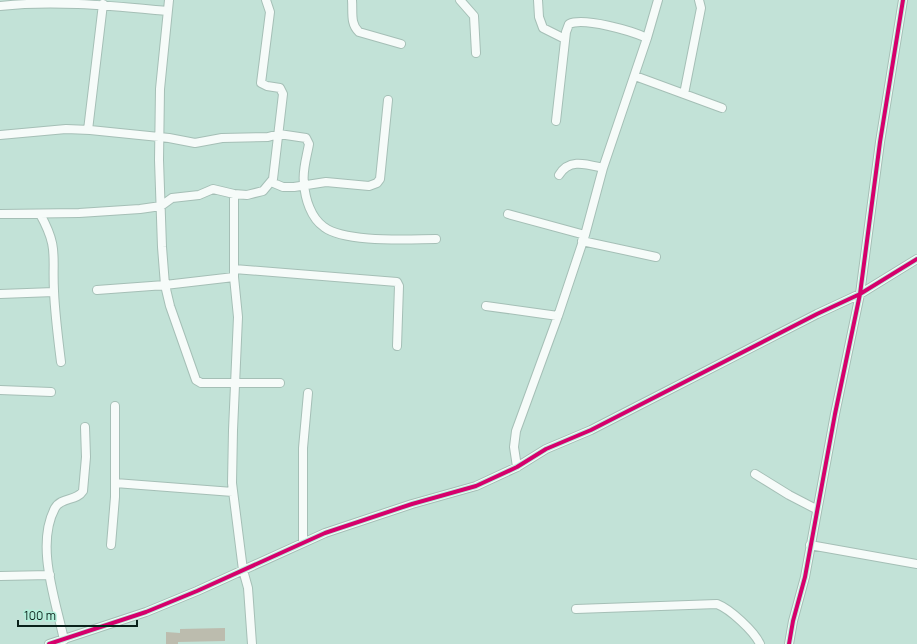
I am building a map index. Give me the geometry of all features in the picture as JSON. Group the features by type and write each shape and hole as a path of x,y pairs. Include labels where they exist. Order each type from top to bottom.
{"street":[{"path":"169,0 160,89 159,138 160,206 165,285 170,306 196,380 201,383 280,383"},
{"path":"0,214 79,213 160,206 172,198 199,195 213,189 234,194 247,195 263,191 271,182 279,134 283,91 280,88 267,86 261,83 270,12 266,0"},
{"path":"352,0 354,28 359,32 401,44"},
{"path":"460,0 474,16 476,52"},
{"path":"538,0 539,17 543,28 565,39"},
{"path":"518,467 514,447 516,431 558,316 584,238 603,168 648,38 658,0"},
{"path":"684,94 701,8 699,0"},
{"path":"789,644 860,294 880,142 904,0"},
{"path":"0,6 27,3 103,4 167,11"},
{"path":"88,130 103,4"},
{"path":"556,121 565,39 569,24 582,22 631,31 648,38"},
{"path":"635,76 722,108"},
{"path":"271,182 283,187 304,186 326,182 368,186 377,183 380,179 388,100"},
{"path":"0,135 66,129 202,142 222,138 268,137 279,134 306,138 309,144 304,186 312,213 323,227 342,235 356,237 436,238"},
{"path":"558,175 564,167 572,164 603,168"},
{"path":"234,194 234,273 238,317 234,383 233,492 243,570 248,588 252,644"},
{"path":"40,214 53,241 55,256 54,292 62,362"},
{"path":"508,214 584,238 656,257"},
{"path":"49,644 153,609 325,533 412,504 476,486 518,467 546,450 591,430 817,314 860,294 917,259"},
{"path":"97,290 165,285 234,273 397,282 399,286 397,346"},
{"path":"0,294 54,292"},
{"path":"486,306 558,316"},
{"path":"0,390 50,392"},
{"path":"303,542 303,448 308,393"},
{"path":"111,545 115,482 115,406"},
{"path":"64,640 50,575 46,544 55,508 61,502 76,497 84,491 86,457 85,427"},
{"path":"755,474 816,510"},
{"path":"115,482 233,492"},
{"path":"810,545 917,564"},
{"path":"0,576 50,575"},
{"path":"576,609 717,604 726,608 736,617 760,644"}],"building":[{"path":"225,628 225,641 178,642 178,644 166,644 166,632 180,633 180,629"}],"cycle path":[{"path":"789,644 793,621 805,577 835,414 860,294 880,142 903,0"},
{"path":"49,644 146,612 197,591 325,533 412,504 476,486 517,467 546,449 591,430 817,314 860,294 917,259"}]}
